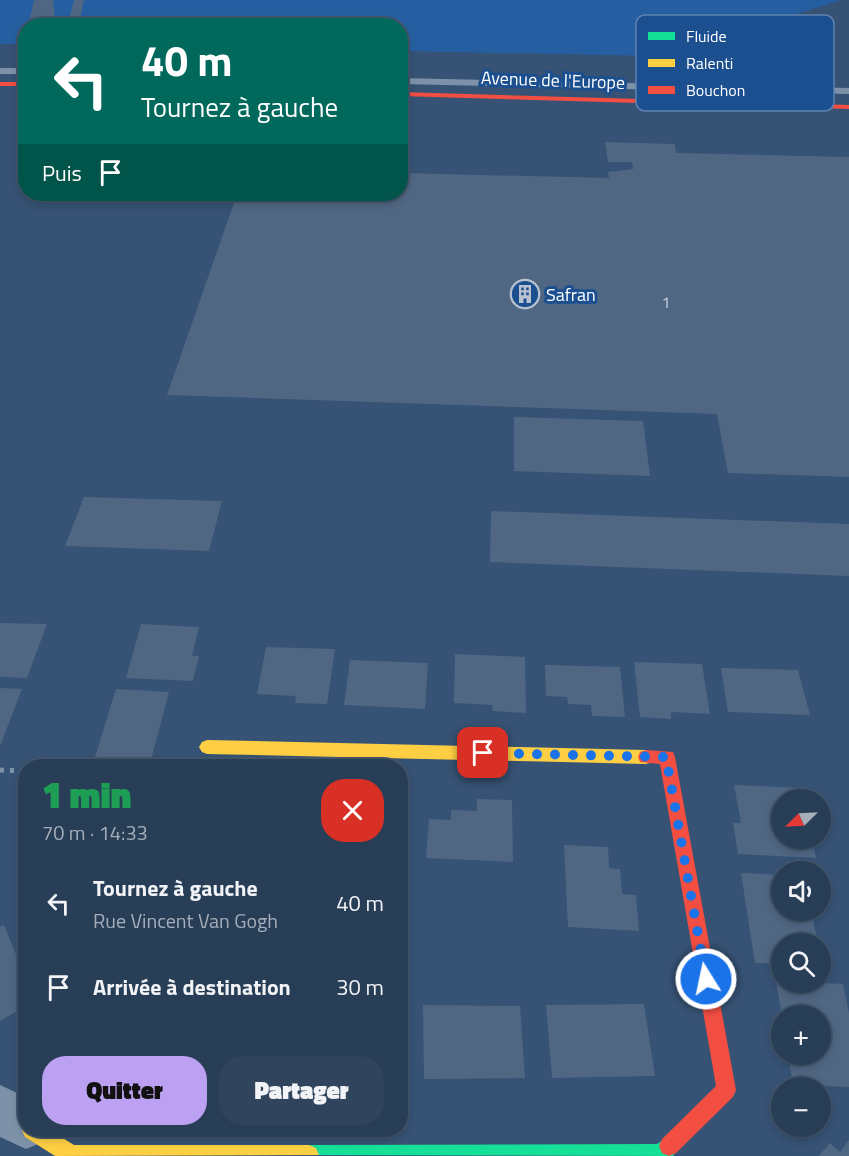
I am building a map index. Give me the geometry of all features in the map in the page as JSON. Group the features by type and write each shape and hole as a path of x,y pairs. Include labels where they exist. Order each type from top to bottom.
{"main road":[{"path":"0,84 18,84"},
{"name":"Avenue de l'Europe","path":"408,94 636,101"},
{"path":"0,98 17,99"},
{"name":"Avenue de l'Europe","path":"834,107 849,107"},
{"name":"Avenue de l'Europe","path":"408,108 849,118"},
{"path":"43,1137 72,1155 661,1154 726,1090 666,757 207,747"}],"street":[{"path":"0,1109 18,1120"}],"lane":[{"path":"0,71 18,71"},
{"path":"408,81 636,87"},
{"path":"834,92 849,92"}],"path":[{"path":"0,770 18,771"}],"shaded area":[{"path":"0,0 842,0 792,15 636,15 636,56 408,51 408,18 18,18 18,44 0,44"}],"building":[{"path":"34,0 53,0 55,18 30,18"},
{"path":"74,0 84,0 80,18 70,18"},
{"name":"Safran","path":"605,142 675,144 676,153 849,157 849,477 728,473 717,414 167,395 235,201 408,201 408,173 609,178 608,172 633,169 632,162 608,162"},
{"path":"514,417 643,421 650,476 514,471"},
{"path":"84,497 222,501 209,551 65,546"},
{"path":"491,511 849,524 849,576 490,562"},
{"path":"0,623 47,624 27,678 0,677"},
{"path":"141,624 199,627 192,656 199,656 193,681 126,678"},
{"path":"266,647 335,649 327,704 295,703 296,696 257,694"},
{"path":"455,654 525,657 526,713 493,711 492,705 454,703"},
{"path":"350,660 428,663 425,709 344,705"},
{"path":"634,662 702,664 710,714 671,712 671,719 640,717"},
{"path":"545,665 620,667 625,717 592,716 591,705 568,704 567,697 546,696"},
{"path":"721,668 798,670 810,715 728,712"},
{"path":"0,688 22,689 0,746"},
{"path":"116,689 169,692 151,759 95,757"},
{"path":"734,785 802,788 771,789 771,849 814,849 816,858 738,854 733,823 741,823"},
{"path":"477,799 512,800 513,862 426,858 429,819 451,820 451,810 477,811"},
{"path":"564,845 608,847 609,868 620,869 622,894 636,895 639,931 568,927"},
{"path":"741,873 771,874 771,921 813,921 816,933 771,933 771,964 755,963"},
{"path":"4,925 18,959 18,1011 0,1021 0,927"},
{"path":"831,983 843,984 849,1013 849,1087 831,1086 831,1077 792,1077 790,1065 831,1065 831,1005 780,1005 778,993 831,993"},
{"path":"644,1004 655,1076 552,1078 546,1005"},
{"path":"423,1005 520,1006 525,1078 424,1079"},
{"path":"849,1140 849,1156 819,1156 830,1143 840,1152"}],"traffic: fast":[{"path":"309,1155 661,1154 669,1146"}],"traffic: slow":[{"path":"207,747 646,757"},
{"path":"43,1137 72,1155 309,1155"}],"traffic: jam":[{"path":"0,84 18,84"},
{"path":"408,94 636,101"},
{"path":"834,107 849,107"},
{"path":"646,757 667,757 726,1090 669,1146"}],"place":[{"name":"Safran","path":"525,294"}],"route":[{"path":"483,753 666,757 706,979"}]}
